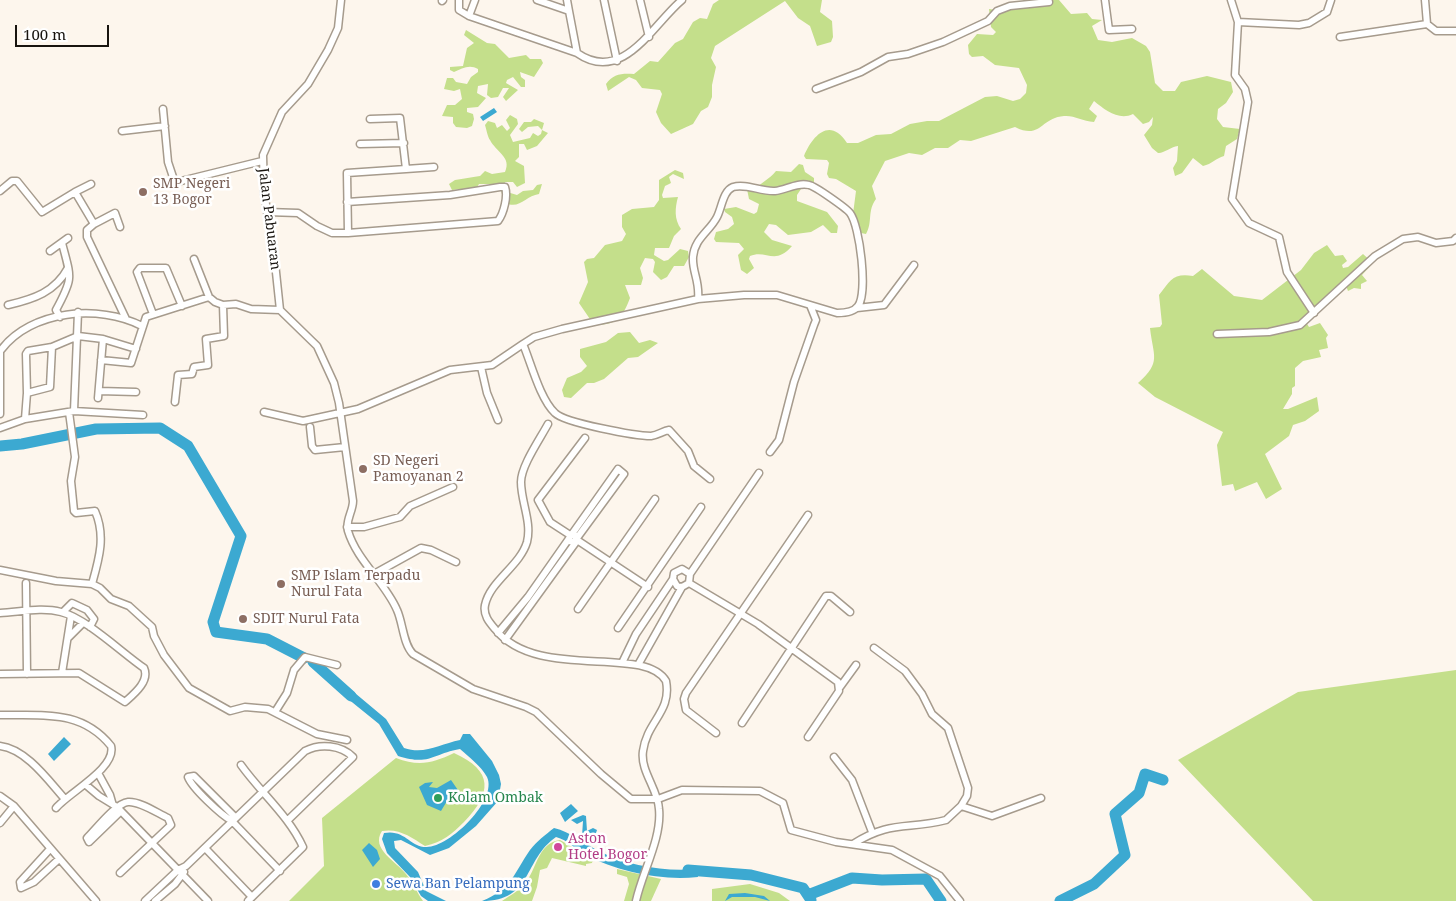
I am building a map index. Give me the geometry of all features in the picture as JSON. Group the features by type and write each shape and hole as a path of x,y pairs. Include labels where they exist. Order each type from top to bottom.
{"street":[{"name":"Jalan Pabuaran","path":"280,310 262,161 278,118 290,101 311,80 328,50 340,19 341,0"},
{"path":"459,0 459,10 470,16 577,53 584,58 617,61 649,36 679,1"},
{"path":"470,16 475,0"},
{"path":"537,0 569,11"},
{"path":"567,0 577,53"},
{"path":"604,0 617,61"},
{"path":"640,0 649,36"},
{"path":"1105,0 1109,30 1132,29"},
{"path":"1231,0 1238,22 1235,75 1246,89 1248,102 1232,199 1249,223 1279,237 1287,272 1314,313"},
{"path":"1238,22 1241,20 1299,26 1309,23 1327,12 1330,0"},
{"path":"1425,0 1426,24"},
{"path":"816,89 861,72 888,56 908,54 943,42 988,21 997,11 1025,2 1049,2"},
{"path":"1340,37 1426,24 1436,32 1456,30"},
{"path":"163,108 169,167 174,180 181,181 262,161"},
{"path":"370,119 400,118 406,169"},
{"path":"122,131 165,126"},
{"path":"360,144 404,143"},
{"path":"348,233 347,173 434,167"},
{"path":"0,191 12,181 17,181 42,212 91,184"},
{"path":"698,299 700,287 693,266 693,251 702,236 717,218 728,190 738,185 776,191 791,186 808,185 851,214 861,248 863,275 860,303 857,308"},
{"path":"267,212 298,214 317,226 332,232 348,233 498,221 502,216 506,192 505,187 500,187 450,195 347,202"},
{"path":"75,192 94,224"},
{"path":"120,227 115,213 94,224 87,230 86,234 126,319"},
{"path":"1217,334 1268,332 1298,326 1375,256 1403,239 1418,237 1436,243 1453,241 1456,238"},
{"path":"50,252 68,238"},
{"path":"60,317 56,310 71,277 62,243"},
{"path":"194,259 212,299 223,305 236,304 251,309 280,310 317,346 334,383 340,413 353,507 347,527 354,548 374,574 397,610 408,648 413,654 473,689 536,712 628,797 638,800 658,799 682,790 764,791 784,803 791,830 821,839 892,850 940,876 960,901"},
{"path":"264,412 303,421 340,413 374,404 450,370 492,365 534,337 698,299 744,295 777,295 837,313 845,313 857,308 884,305 914,265"},
{"path":"8,305 44,294 57,283 68,268"},
{"path":"101,360 129,363 136,349 146,320 137,271 140,268 166,268 182,306"},
{"path":"0,414 0,350 16,333 78,312 94,312 126,319 146,320 182,306 212,299"},
{"path":"175,402 178,375 192,374 195,367 208,365 206,339 224,336 223,305"},
{"path":"770,452 779,440 794,382 816,320 810,305"},
{"path":"78,312 71,431 75,457 71,481 74,511 76,513 95,511 102,535 92,584"},
{"path":"25,419 27,392 26,352 52,346 78,336 103,339 136,349"},
{"path":"103,339 99,394 136,392"},
{"path":"523,344 545,398 555,414 578,423 636,435 653,436 669,430 674,432 688,450 694,466 710,479"},
{"path":"27,392 50,387 52,346"},
{"path":"481,367 498,420"},
{"path":"0,428 25,419 72,412 143,415"},
{"path":"548,424 523,471 521,482 528,529 527,543 488,597 485,606 487,619 505,640 521,651 547,657 585,662 638,665 650,668 664,677 668,693 665,705 647,733 643,754 645,768 658,799 659,820 649,860 636,899"},
{"path":"310,427 312,446 315,450 345,447"},
{"path":"585,438 538,500 550,522 648,587"},
{"path":"505,640 522,618 551,569 573,538 592,513 607,499 624,474 618,469 592,513"},
{"path":"689,583 690,574 760,473"},
{"path":"347,527 364,527 400,517 410,506 453,487"},
{"path":"601,495 607,499"},
{"path":"578,609 654,499"},
{"path":"618,628 648,587 701,507"},
{"path":"716,734 686,710 684,699 694,679 808,515"},
{"path":"374,574 421,548 431,550 456,562"},
{"path":"0,570 56,581 92,584 111,599 129,606 152,627 154,636 164,655 189,688 230,711 246,707 275,712 315,734 348,740"},
{"path":"622,663 636,634 673,579 674,573 679,570 685,570 690,574"},
{"path":"673,579 677,586 682,587"},
{"path":"26,583 28,674"},
{"path":"689,583 791,648 838,682 840,687"},
{"path":"638,665 682,587 689,583"},
{"path":"498,633 514,613 539,588"},
{"path":"742,723 826,596 831,596 850,612"},
{"path":"63,612 72,604 88,610 94,619 90,627"},
{"path":"0,612 63,612 90,627 144,668 146,675 144,681 125,702 85,676 62,673 0,674"},
{"path":"514,613 522,618"},
{"path":"62,673 71,616"},
{"path":"68,638 83,623"},
{"path":"853,844 872,832 894,826 946,820 961,806 967,796 968,788 952,733 932,714 922,694 904,670 874,648"},
{"path":"275,712 287,693 294,670 304,658 338,665"},
{"path":"808,737 856,665"},
{"path":"0,715 63,717 89,725 112,748 111,756 98,773 86,785 64,798 56,808"},
{"path":"0,746 16,752 29,762 64,798"},
{"path":"155,901 186,866 309,748 327,746 345,751 353,756 288,820"},
{"path":"834,757 852,780 872,832"},
{"path":"205,848 250,899 303,849 288,820 262,793 241,765"},
{"path":"98,773 117,807 205,900"},
{"path":"234,820 225,817 188,777 194,776 234,820 280,871"},
{"path":"86,785 117,807"},
{"path":"1,798 14,806 96,901"},
{"path":"961,806 992,816 1041,798"},
{"path":"117,807 89,842 87,838 117,807 130,802 168,818 171,825 120,873"},
{"path":"0,823 14,806"},
{"path":"50,849 19,882 22,888 25,888 39,878 59,859"},
{"path":"31,870 39,878"},
{"path":"145,901 180,872"}],"green space":[{"path":"719,0 822,0 820,12 832,21 833,37 831,42 817,46 810,26 798,18 785,1 715,46 711,58 716,67 712,85 712,97 708,107 701,111 693,124 671,134 661,123 656,112 662,94 660,90 642,88 636,80 629,77 608,91 606,84 615,76 634,74 650,61 658,62 675,43 683,39 693,22 700,18 707,19 713,4"},
{"path":"1024,0 1059,0 1071,14 1087,13 1092,19 1102,20 1092,26 1098,40 1112,42 1132,38 1146,46 1150,52 1155,83 1163,91 1175,91 1181,82 1207,76 1231,82 1233,92 1226,103 1218,109 1217,119 1223,127 1240,129 1237,139 1226,146 1224,156 1203,166 1193,158 1182,173 1175,176 1173,168 1177,161 1178,146 1158,153 1152,148 1144,135 1152,125 1153,117 1149,122 1143,124 1133,114 1128,116 1117,115 1107,111 1094,101 1089,109 1097,116 1094,122 1064,116 1050,120 1036,130 1030,131 1015,127 971,141 960,140 948,148 935,148 922,155 909,153 885,161 872,186 876,199 873,203 868,230 866,234 856,232 857,220 853,214 856,191 836,179 829,178 827,174 829,163 827,160 806,159 804,156 812,141 822,132 828,130 841,135 847,143 858,143 876,135 891,134 910,124 939,121 985,97 997,96 1013,101 1020,99 1026,93 1027,85 1019,68 995,65 983,56 972,57 969,54 968,45 977,34 993,35 996,32 991,27 989,9 1002,11 1013,9"},
{"path":"466,30 487,43 495,44 509,58 526,55 530,59 541,59 543,63 534,77 520,72 521,77 525,80 525,87 521,87 513,77 507,80 506,83 518,90 506,101 503,97 509,88 503,88 498,97 491,98 487,95 488,84 478,86 477,93 486,98 478,107 467,108 467,112 473,114 474,119 472,126 467,128 456,127 453,123 453,117 442,116 447,105 455,105 462,99 460,89 454,91 444,89 447,78 453,78 456,82 467,84 471,77 478,72 478,69 472,67 454,72 450,70 450,67 463,66 467,48 474,43 464,35"},
{"path":"510,115 517,119 518,124 510,135 513,142 530,138 533,133 538,136 542,130 548,133 537,146 527,150 524,144 519,144 519,157 515,161 524,166 525,183 517,187 513,182 505,182 504,187 507,192 517,195 523,191 533,190 537,185 542,184 539,194 514,205 504,202 501,190 491,184 479,184 473,194 461,189 452,190 449,184 455,180 480,176 485,171 492,174 505,172 507,167 505,158 489,139 485,125 488,121 495,123 497,128 502,125 507,131 510,128 506,120"},
{"path":"534,119 544,123 542,130 538,126 528,127 522,132 519,129 524,122 531,122"},
{"path":"799,164 803,165 805,172 814,178 814,186 801,189 797,195 797,201 827,212 838,226 837,233 831,233 823,225 811,232 788,235 776,225 769,224 764,232 772,240 792,246 781,255 756,254 750,256 749,259 754,268 747,274 741,270 738,255 744,249 739,243 716,242 714,239 716,232 728,229 734,224 732,217 724,209 736,207 754,214 757,212 759,204 749,199 747,189 755,190 776,171 791,172"},
{"path":"675,170 683,173 684,179 673,174 669,177 671,183 665,186 662,195 663,198 678,197 676,213 681,229 674,236 669,248 655,248 654,255 664,261 668,260 680,249 688,251 689,257 684,266 674,266 667,277 661,280 653,272 655,262 653,259 645,258 640,268 643,278 641,285 625,285 630,298 621,316 608,324 594,325 579,303 588,282 584,262 587,259 594,258 605,245 622,241 626,234 622,227 622,215 632,209 654,207 659,200 659,180"},
{"path":"1327,245 1335,256 1343,255 1347,261 1342,265 1343,268 1348,267 1363,254 1373,263 1362,275 1367,281 1361,284 1361,289 1354,288 1348,291 1345,283 1306,322 1309,327 1320,323 1328,335 1326,338 1328,348 1319,350 1321,357 1303,361 1295,368 1295,386 1292,388 1292,394 1283,409 1288,409 1317,397 1319,411 1305,421 1293,425 1289,436 1265,454 1282,489 1266,499 1257,482 1235,491 1233,484 1222,486 1217,445 1223,432 1155,397 1138,383 1146,376 1153,364 1154,352 1150,328 1160,327 1162,324 1159,295 1173,279 1186,275 1193,276 1202,269 1234,296 1262,300 1301,270 1314,253"},
{"path":"630,332 639,343 650,340 658,343 638,357 628,358 604,379 594,383 587,383 571,398 564,397 562,390 567,378 581,372 587,366 580,357 580,349 606,342 618,333"},
{"path":"1456,670 1456,901 1313,901 1178,760 1298,692"},
{"path":"454,753 476,767 482,775 484,783 484,792 480,802 464,822 447,837 425,846 405,834 394,831 382,831 379,838 379,844 386,855 402,869 423,901 289,901 324,866 322,818 396,758 404,761 426,763"},
{"path":"560,840 593,859 592,863 586,864 586,866 552,858 547,868 540,870 532,901 502,901 527,881 543,850 553,842"},
{"path":"617,869 661,879 651,901 624,901 629,884 627,877 617,874"},
{"path":"750,884 779,893 790,901 712,901 712,889"}],"water":[{"path":"494,108 497,112 483,121 480,117"},
{"path":"343,683 386,719 404,748 426,750 460,740 463,734 470,734 492,761 499,775 501,784 498,801 476,826 449,848 430,855 401,840 394,841 395,848 418,872 426,891 446,901 428,901 421,896 410,877 387,853 382,839 384,833 391,832 426,847 447,840 479,810 488,787 487,777 478,765 460,749 431,758 417,760 398,756 379,724 337,690"},
{"path":"64,737 71,744 54,761 48,754"},
{"name":"Kolam Ombak","path":"451,780 460,793 447,801 441,811 427,805 419,787 425,783 433,782 429,787 437,788"},
{"path":"571,804 578,811 565,822 560,813"},
{"path":"583,815 586,816 587,831 593,828 597,830 593,842 582,836 583,821 577,824 571,820"},
{"path":"554,828 566,832 599,851 622,861 660,869 697,869 698,877 670,878 640,874 598,861 585,855 568,842 556,837 545,846 519,887 510,894 498,899 482,901 506,886 533,847"},
{"path":"369,843 377,850 380,859 373,867 362,850"},
{"path":"745,893 764,896 770,901 755,897 732,897 725,901 729,894"}],"waterway":[{"path":"0,446 22,444 96,429 160,428 188,446 241,536 213,622 216,632 267,639 304,658"},
{"path":"313,662 351,696"},
{"path":"1060,901 1094,884 1125,855 1115,814 1139,793 1145,774 1163,780"},
{"path":"688,870 751,875 803,888 811,900"},
{"path":"808,895 852,878 882,880 926,879 941,901"}],"place":[{"name":"SMP Negeri 13 Bogor","path":"143,192"},
{"name":"SD Negeri Pamoyanan 2","path":"363,469"},
{"name":"SMP Islam Terpadu Nurul Fata","path":"281,584"},
{"name":"SDIT Nurul Fata","path":"243,619"},
{"name":"Kolam Ombak","path":"438,798"},
{"name":"Aston Hotel Bogor","path":"558,847"},
{"name":"Sewa Ban Pelampung","path":"376,884"}]}
